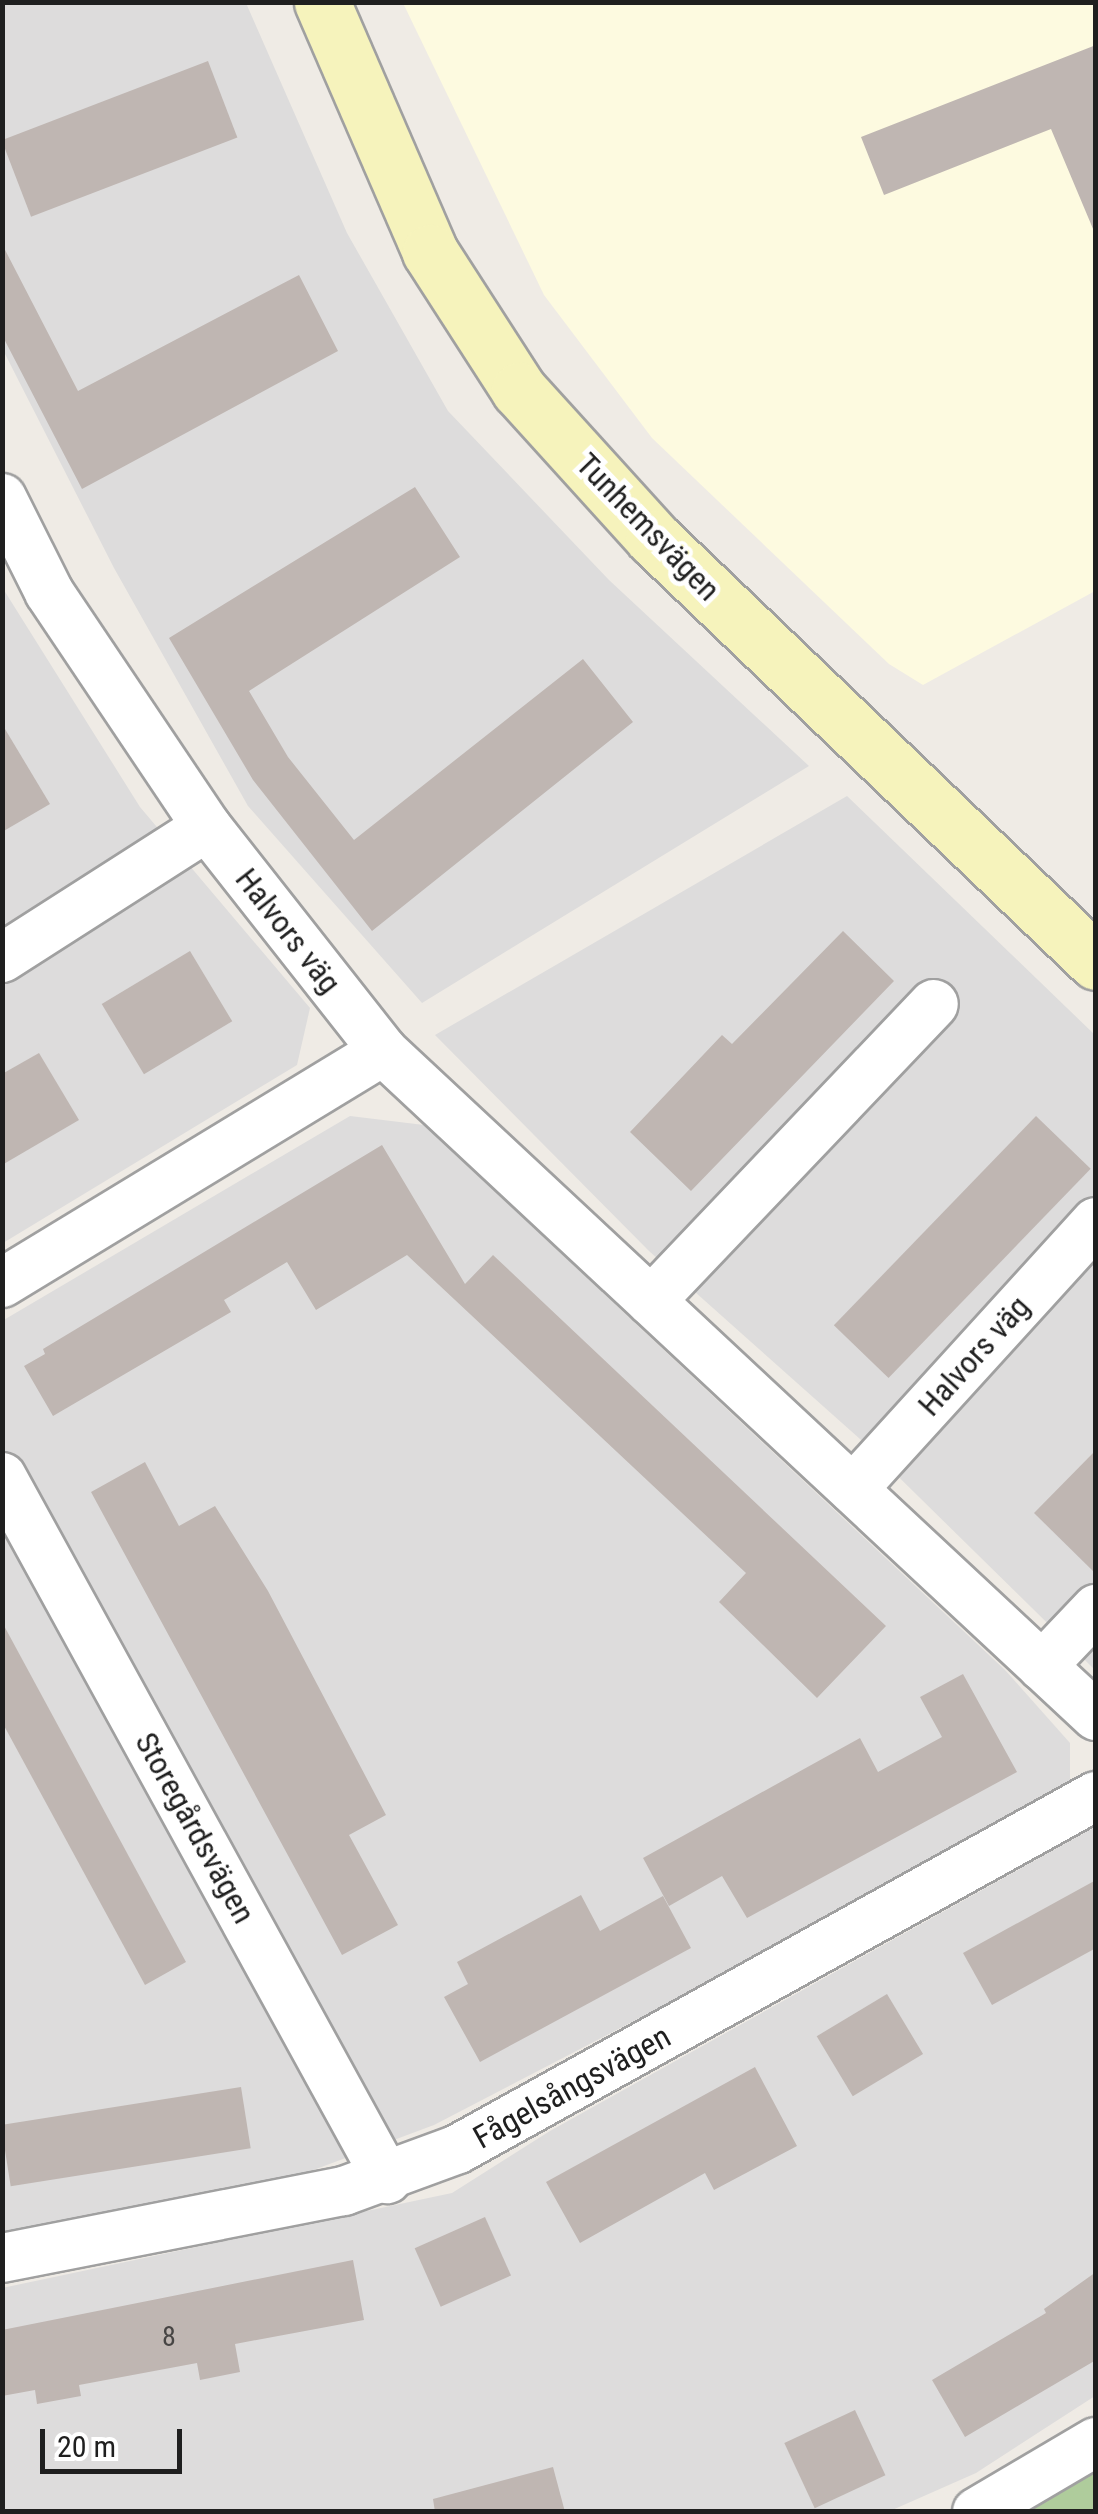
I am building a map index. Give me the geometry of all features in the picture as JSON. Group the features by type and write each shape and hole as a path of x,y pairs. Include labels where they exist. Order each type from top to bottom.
{"street":[{"name":"Tunhemsvägen","path":"322,2 430,252 518,390 653,538 1096,962"},
{"name":"Halvors väg","path":"2,498 49,592 206,827 383,1051 1096,1716"},
{"path":"2,958 206,827"},
{"path":"651,1301 934,1004"},
{"path":"2,1283 383,1051"},
{"name":"Halvors väg","path":"853,1489 1096,1222"},
{"name":"Storegårdsvägen","path":"2,1476 387,2179"},
{"path":"1042,1666 1096,1610"},
{"name":"Fågelsångsvägen","path":"2,2258 387,2179 458,2149 1096,1796"},
{"path":"977,2512 1096,2442"}],"shaded area":[{"path":"3,3 246,3 347,233 448,411 609,580 809,766 422,1003 248,806 114,568 3,350"},
{"path":"403,3 1095,3 1095,591 923,685 889,664 652,438 544,295"},
{"path":"2,587 140,807 310,1008 297,1065 3,1243"},
{"path":"847,796 1095,1035 1095,1670 860,1439 649,1251 435,1035"},
{"path":"350,1116 424,1125 1005,1670 1070,1743 1070,1794 434,2125 292,2178 3,2234 2,1321"},
{"path":"1095,1827 1095,2396 976,2473 890,2511 3,2511 2,2288 452,2193 550,2131"}],"green space":[{"path":"1095,2465 1095,2511 1021,2511"}],"building":[{"path":"1096,45 1096,236 1051,129 884,195 861,137"},
{"path":"208,61 237,138 31,217 2,140"},
{"path":"2,244 78,391 299,275 338,351 82,489 2,335"},
{"path":"415,487 460,557 249,691 288,757 354,840 583,659 633,722 372,931 253,780 169,638"},
{"path":"2,724 50,804 2,832"},
{"path":"843,931 894,981 691,1191 630,1132 722,1035 732,1044"},
{"path":"190,951 232,1021 144,1074 102,1004"},
{"path":"39,1053 79,1120 2,1165 2,1074"},
{"path":"1036,1116 1091,1169 889,1378 834,1325"},
{"path":"382,1145 465,1284 493,1255 886,1626 817,1698 719,1602 746,1573 407,1255 316,1310 287,1262 224,1300 231,1312 53,1416 24,1366 45,1354 43,1349"},
{"path":"1096,1450 1096,1574 1034,1513"},
{"path":"145,1462 179,1526 215,1506 268,1591 386,1815 349,1835 398,1925 342,1955 91,1492"},
{"path":"2,1622 186,1962 145,1985 2,1722"},
{"path":"963,1674 1017,1772 747,1918 722,1876 669,1906 643,1858 860,1738 878,1772 942,1737 920,1697"},
{"path":"1096,1880 1096,1948 992,2005 963,1953"},
{"path":"581,1895 600,1931 663,1896 691,1948 480,2062 444,1997 468,1984 457,1962"},
{"path":"887,1994 923,2054 853,2096 817,2036"},
{"path":"755,2067 797,2146 714,2190 705,2173 580,2243 546,2182"},
{"path":"241,2087 251,2148 11,2186 2,2125"},
{"path":"485,2217 511,2275 441,2307 415,2248"},
{"path":"353,2260 364,2320 235,2344 240,2372 200,2380 197,2363 79,2385 81,2396 37,2404 35,2390 2,2396 2,2330"},
{"path":"1096,2272 1096,2360 965,2437 932,2380 1046,2313 1044,2309"},
{"path":"855,2410 885,2475 815,2508 784,2443"},
{"path":"553,2467 565,2512 435,2512 433,2499"}]}
